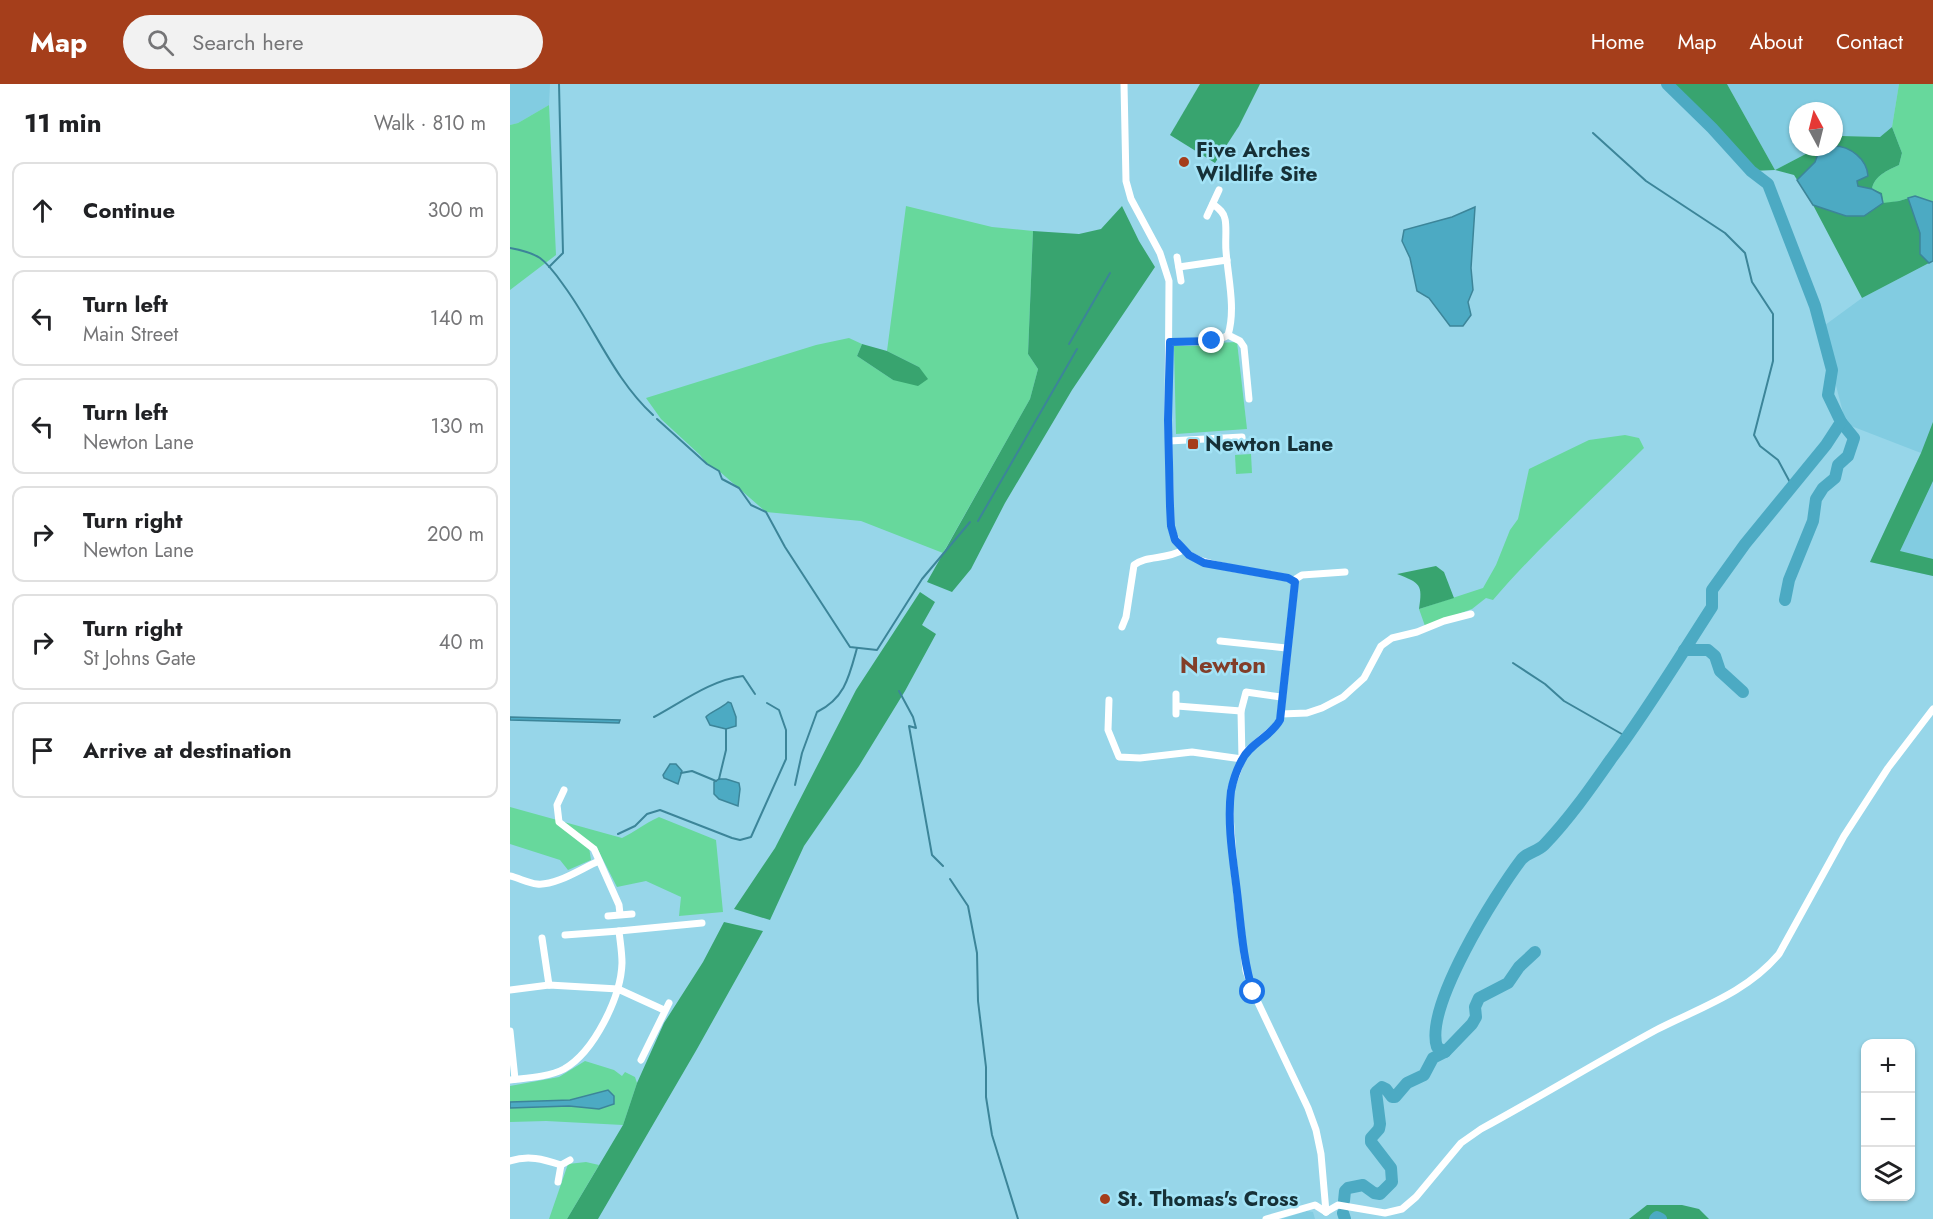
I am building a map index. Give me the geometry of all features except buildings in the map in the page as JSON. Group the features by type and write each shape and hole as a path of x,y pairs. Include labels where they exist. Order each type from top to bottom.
{"street":[{"path":"1124,84 1126,181 1131,199 1163,260 1169,281 1169,441 1171,526 1175,540 1183,550 1204,563 1294,582"},
{"path":"1207,216 1219,190"},
{"path":"1170,342 1212,341 1223,339 1228,335 1230,296 1225,219 1222,212 1213,204"},
{"path":"1177,257 1181,281"},
{"path":"1179,267 1227,260"},
{"path":"1228,335 1244,347 1248,399"},
{"path":"1169,441 1242,437 1243,447"},
{"path":"1122,627 1126,617 1134,565 1142,560 1173,556 1183,550"},
{"path":"1324,1215 1321,1154 1316,1130 1308,1108 1253,992 1246,971 1230,815 1232,789 1242,759 1248,750 1275,727 1281,714 1294,582 1302,575 1345,572"},
{"path":"1281,714 1306,713 1323,708 1343,697 1364,678 1381,646 1392,638 1471,614"},
{"path":"1220,641 1286,648"},
{"path":"1242,759 1240,711 1246,692 1281,697"},
{"path":"1176,694 1176,710 1240,711"},
{"path":"1109,700 1108,730 1119,758 1192,752 1242,759"},
{"path":"1324,1215 1338,1205 1385,1213 1402,1209 1416,1197 1461,1143 1481,1129 1657,1030 1734,993 1765,971 1779,954 1844,836 1888,768 1933,709"},
{"path":"564,790 557,805 559,822 594,849 619,905 620,914"},
{"path":"510,876 546,884 599,861"},
{"path":"608,916 632,914"},
{"path":"565,935 702,923"},
{"path":"510,1031 513,1079 563,1070 584,1053 600,1027 618,989 622,962 619,931"},
{"path":"543,938 549,984"},
{"path":"510,990 549,984 618,989 667,1006 641,1060"},
{"path":"510,1161 522,1157 542,1159 561,1166"},
{"path":"558,1182 561,1166 570,1160"},
{"path":"1266,1219 1315,1205 1324,1215"}],"shaded area":[{"path":"510,84 550,84 549,105 518,123 510,125"},
{"path":"1727,84 1899,84 1892,127 1880,137 1843,136 1843,102 1789,102 1789,156 1802,156 1775,170"},
{"path":"1843,148 1852,151 1865,164 1867,170 1868,176 1857,181 1858,186 1881,194 1883,203 1864,216 1846,216 1813,205 1797,180 1815,162 1817,156 1843,156"},
{"path":"1915,196 1933,202 1933,261 1929,263 1920,254 1920,233 1908,198"},
{"path":"1475,207 1471,268 1473,290 1468,302 1471,315 1463,326 1450,326 1429,298 1417,291 1410,258 1402,241 1404,230 1452,217"},
{"path":"1933,261 1933,576 1870,562 1921,453 1846,424 1821,328 1862,298"},
{"path":"728,702 731,703 736,717 736,726 726,729 710,725 706,717"},
{"path":"510,717 620,720 619,723 510,720"},
{"path":"670,764 676,764 682,771 678,784 664,778 663,775"},
{"path":"719,779 739,783 738,806 719,799 714,794 714,782"},
{"path":"608,1090 614,1096 614,1104 599,1109 569,1106 510,1108 510,1102 570,1100"},
{"path":"1307,1211 1313,1212 1315,1219 1281,1219"}],"green space":[{"path":"1200,84 1260,84 1239,126 1215,163 1170,135"},
{"path":"1667,84 1727,84 1775,170 1751,171 1712,128"},
{"path":"1899,84 1933,84 1933,202 1915,196 1882,204 1872,189 1879,177 1899,165 1902,153 1892,127"},
{"path":"549,105 556,255 510,290 510,125 518,123"},
{"path":"1892,127 1902,153 1899,165 1879,177 1872,189 1882,193 1883,203 1915,196 1932,244 1929,263 1862,298 1813,205 1794,175 1775,170 1802,156 1843,156 1843,136 1880,137"},
{"path":"906,206 992,227 1033,231 1028,354 1038,369 1030,399 943,553 861,521 766,512 719,471 707,464 661,419 646,398 816,345 849,338 862,344 857,356 893,380 919,367 887,351"},
{"path":"1122,206 1155,267 1072,390 1005,503 971,569 952,592 927,582 1030,399 1038,369 1028,354 1033,231 1079,234 1101,229"},
{"path":"1237,342 1247,429 1176,434 1174,345"},
{"path":"862,344 887,351 919,367 928,379 918,386 893,380 857,356"},
{"path":"1933,422 1933,481 1900,551 1933,559 1933,576 1870,562"},
{"path":"1625,435 1639,438 1644,448 1548,541 1493,600 1486,598 1472,609 1425,626 1419,609 1483,588 1496,565 1510,530 1518,519 1529,469 1589,440"},
{"path":"1251,454 1252,473 1236,474 1235,455"},
{"path":"1436,566 1444,572 1454,598 1419,609 1420,589 1415,582 1397,574"},
{"path":"920,592 935,602 922,625 936,634 905,691 859,766 804,846 770,920 734,909 775,848 856,690"},
{"path":"510,807 622,838 659,817 716,840 723,912 679,916 681,897 646,881 617,887 596,846 589,847 591,860 568,870 560,860 510,844"},
{"path":"724,922 763,931 598,1219 567,1219 623,1125 637,1083 664,1023 703,962"},
{"path":"585,1061 614,1070 622,1076 625,1072 635,1077 637,1083 623,1125 546,1121 510,1122 510,1086 559,1077"},
{"path":"586,1162 599,1165 567,1219 549,1219 568,1164"},
{"path":"1647,1205 1682,1205 1699,1209 1709,1219 1629,1219"}],"waterway":[{"path":"549,267 563,253 559,84"},
{"path":"1344,1201 1345,1191 1348,1188 1363,1185 1374,1193 1380,1194 1392,1182 1391,1168 1371,1142 1380,1124 1376,1092 1382,1087 1392,1097 1395,1097 1407,1083 1424,1075 1433,1058 1445,1052 1437,1047 1436,1029 1441,1006 1451,979 1480,923 1521,860 1544,845 1587,793 1650,703 1712,607 1712,590 1745,544 1826,445 1841,422 1828,395 1832,370 1815,306 1768,184 1751,171 1712,128 1667,84"},
{"path":"1593,133 1646,181 1725,233 1745,253 1752,282 1773,314 1773,361 1754,435 1760,446 1778,460 1792,486"},
{"path":"510,248 537,256 551,269 567,290 617,371 653,415"},
{"path":"1069,344 1110,273"},
{"path":"978,521 1077,349"},
{"path":"657,419 707,464 719,471 722,479 739,488 751,505 766,512 785,547 850,647 877,650 922,579 970,522"},
{"path":"1785,600 1789,580 1813,521 1816,499 1823,488 1835,478 1838,465 1848,456 1854,438 1841,422"},
{"path":"795,785 802,753 817,712 840,693 848,677 857,648"},
{"path":"1684,650 1708,650 1715,656 1720,671 1743,692"},
{"path":"1513,663 1545,684 1564,701 1627,737"},
{"path":"654,717 697,692 731,678 743,676 755,694"},
{"path":"899,691 913,717 916,728 909,726 932,855 943,866"},
{"path":"618,834 635,826 647,814 660,810 732,838 740,840 751,837 786,759 786,730 779,710 767,703"},
{"path":"719,779 726,750 726,729"},
{"path":"681,773 692,771 716,781"},
{"path":"950,879 968,906 977,953 978,1001 986,1067 986,1097 992,1135 1018,1219"},
{"path":"1445,1052 1472,1024 1476,1017 1475,1007 1479,998 1508,983 1519,967 1535,952"},
{"path":"1343,1213 1345,1219"},
{"path":"1655,1219 1657,1217 1661,1219"}],"place":[{"name":"Five Arches Wildlife Site","path":"1184,162"},
{"name":"Newton Lane","path":"1193,444"},
{"name":"St. Thomas's Cross","path":"1105,1199"}],"district":[{"name":"Newton","path":"1223,665"}],"route":[{"path":"1212,341 1170,342 1168,420 1170,506 1171,526 1175,540 1189,555 1204,563 1288,578 1295,582 1286,648 1280,720 1248,750 1242,759 1232,789 1230,815 1234,869 1246,971 1253,992"}]}
